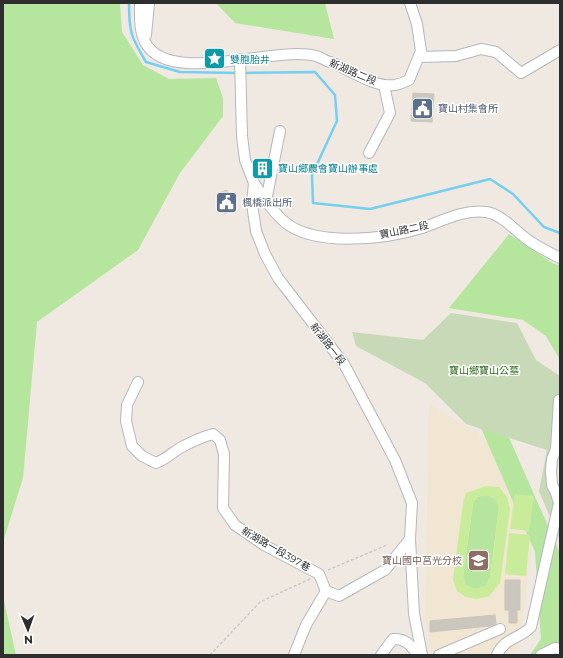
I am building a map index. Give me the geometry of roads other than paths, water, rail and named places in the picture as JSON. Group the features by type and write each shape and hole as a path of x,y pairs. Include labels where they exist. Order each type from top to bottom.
{"street":[{"path":"140,3 140,23 145,42"},
{"path":"145,42 149,3"},
{"name":"新湖路二段","path":"145,42 153,52 165,59 200,64 296,54 316,56 384,85 395,85 409,80 419,57 420,40 410,3"},
{"path":"419,57 456,56 481,49 496,52 522,73 560,50"},
{"name":"新湖路一段","path":"240,59 242,88 242,136 244,154 254,183 252,204 256,232 265,254 278,278 344,364 395,460 412,503 410,539 414,614 422,655"},
{"path":"369,153 390,113 384,85"},
{"path":"266,201 280,131"},
{"name":"寶山路二段","path":"254,183 266,201 286,224 315,236 338,238 395,234 419,229 468,212 488,212 509,225 530,241 560,258"},
{"name":"新湖路一段397巷","path":"138,382 127,405 126,421 132,446 142,456 156,463 167,459 179,449 202,437 213,434 220,440 224,454 223,508 235,525 264,545 319,574 326,591"},
{"path":"497,655 502,645 513,638 523,635 531,627 559,504 552,485 551,471 552,459 556,449 559,400"},
{"path":"556,449 560,459"},
{"path":"294,655 306,625 326,591 339,596 385,570 410,539"},
{"path":"439,655 500,629"},
{"path":"381,655 393,639 400,639 410,645 418,655"},
{"path":"541,655 555,648 560,649"}],"waterway":[{"path":"129,3 130,28 134,40 146,62 180,72 237,73"},
{"path":"242,73 315,72 335,95 337,121 312,175 313,203 370,209 490,179 513,194 544,227 560,233"}],"place":[{"name":"雙胞胎井","path":"214,59"},
{"name":"寶山村集會所","path":"423,108"},
{"name":"寶山鄉農會寶山辦事處","path":"263,168"},
{"name":"楓橋派出所","path":"227,202"},
{"name":"寶山國中莒光分校","path":"478,560"}],"park label":[{"name":"寶山鄉寶山公墓","path":"484,370"}]}
